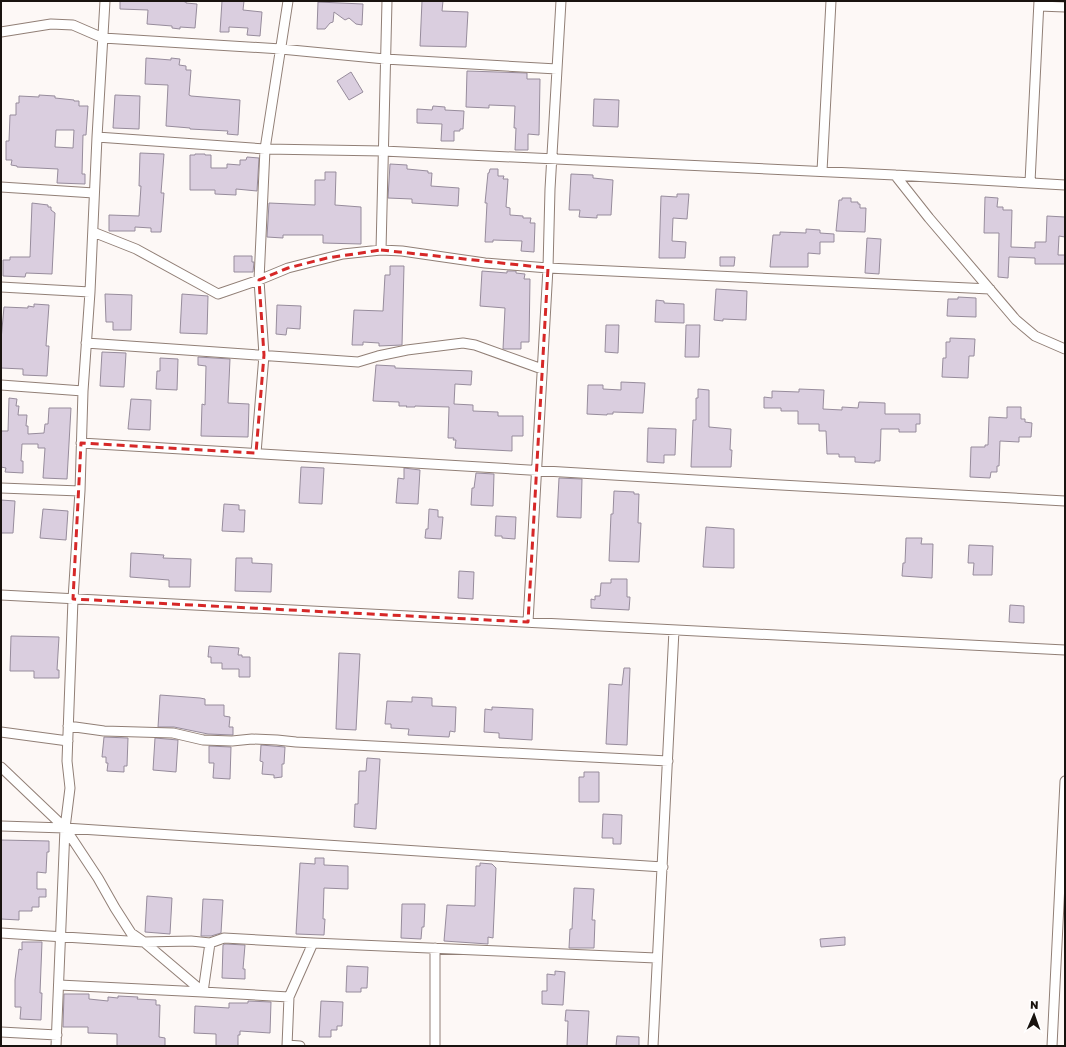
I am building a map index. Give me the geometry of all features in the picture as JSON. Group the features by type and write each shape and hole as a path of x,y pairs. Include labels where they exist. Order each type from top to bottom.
{"street":[{"path":"56,1046 65,828 70,788 67,761 73,599 80,491 83,391 90,292 105,1"},
{"path":"256,453 264,355 258,280 265,149 288,1"},
{"path":"381,250 386,1"},
{"path":"528,622 561,1"},
{"path":"822,171 831,1"},
{"path":"1030,182 1039,3 1065,7"},
{"path":"1,32 52,24 69,24 103,38 281,49 385,59 557,69"},
{"path":"97,137 265,149 383,151 822,171 1065,185"},
{"path":"895,175 929,218 1016,320 1035,336 1065,349"},
{"path":"1,187 94,193"},
{"path":"93,232 136,249 218,294 288,268 327,258 381,250 402,251 485,263 548,268 990,289"},
{"path":"1,287 90,292"},
{"path":"86,343 358,362 407,350 463,343 475,345 542,369"},
{"path":"1,385 83,391"},
{"path":"81,443 1065,501"},
{"path":"1,488 80,491"},
{"path":"1,595 1065,650"},
{"path":"653,1046 656,958 663,867 674,630"},
{"path":"68,726 104,731 173,733 203,740 276,740 668,761"},
{"path":"1,732 68,741"},
{"path":"1,767 65,828 132,933 203,992"},
{"path":"1052,1046 1063,859 1065,781"},
{"path":"1,826 65,828 663,867"},
{"path":"1,933 144,942 191,941 210,943 224,938 656,958"},
{"path":"203,992 210,943"},
{"path":"300,1046 287,1046 289,997 313,943"},
{"path":"435,948 435,1046"},
{"path":"59,985 289,997"},
{"path":"1,1032 57,1035"}],"highlighted area":[{"path":"381,250 548,268 528,622 73,599 81,443 256,453 264,355 259,280 288,268 327,258"}],"building":[{"path":"120,1 181,1 197,4 195,28 180,27 180,29 172,28 172,26 147,24 148,10 120,9"},
{"path":"222,1 244,1 243,10 262,12 260,36 247,35 248,28 229,27 229,32 220,32"},
{"path":"422,1 443,1 442,11 468,12 466,47 420,46"},
{"path":"318,2 363,4 362,25 356,24 349,18 345,20 334,12 333,22 330,23 325,29 317,29"},
{"path":"146,58 171,60 171,58 180,59 179,65 186,66 186,70 191,70 189,95 191,96 240,100 238,135 227,134 228,131 166,126 168,85 145,84"},
{"path":"467,71 527,73 527,79 540,79 539,135 528,134 528,150 515,150 515,106 489,105 489,108 466,107"},
{"path":"351,72 363,92 349,100 337,81"},
{"path":"39,95 55,96 55,98 79,101 79,106 88,106 86,135 83,135 82,174 85,174 85,184 57,183 58,169 17,167 11,165 12,160 6,160 6,141 9,141 10,115 16,115 16,103 19,103 19,96 39,97","holes":["56,130 74,130 73,148 55,147"]},
{"path":"115,95 140,96 139,129 113,128"},
{"path":"594,99 619,100 618,127 593,126"},
{"path":"433,106 445,107 445,110 464,111 463,129 460,129 460,131 454,131 454,141 441,141 442,124 417,123 417,109 432,110"},
{"path":"140,153 164,154 161,193 164,193 161,232 151,232 151,228 135,227 135,231 109,231 109,215 139,216 141,186 139,186"},
{"path":"190,155 211,155 211,168 227,168 227,164 240,165 240,160 246,160 247,157 259,158 257,191 236,189 236,195 215,194 215,190 190,190"},
{"path":"390,164 407,165 407,169 428,171 428,173 432,173 431,186 459,188 458,206 412,203 412,199 388,198"},
{"path":"490,169 498,169 498,176 504,176 503,179 508,179 506,207 510,208 510,215 531,218 530,223 535,223 534,252 521,251 522,241 493,240 493,242 485,242 487,203 485,203 488,173"},
{"path":"325,172 336,172 335,205 361,207 361,244 323,243 323,235 283,235 283,238 267,237 269,203 315,205 315,180 325,180"},
{"path":"571,174 593,175 593,178 613,180 611,215 597,215 597,218 579,217 580,210 569,210"},
{"path":"677,194 689,194 687,219 673,218 672,241 686,242 685,258 659,258 661,196 677,197"},
{"path":"985,197 998,198 997,207 1003,207 1003,210 1012,210 1011,247 1035,248 1035,242 1046,242 1047,216 1065,217 1065,237 1059,236 1058,255 1065,255 1065,264 1035,264 1035,258 1009,257 1008,278 998,277 999,233 984,233"},
{"path":"842,198 851,198 851,202 858,202 858,204 860,204 860,208 866,208 865,232 836,231 839,200 842,200"},
{"path":"32,203 48,205 48,207 51,207 51,210 55,213 52,274 26,273 25,277 3,276 3,260 10,260 10,257 30,257"},
{"path":"806,229 820,230 820,233 834,234 834,242 820,242 820,254 808,253 808,267 770,267 773,235 780,235 780,232 806,233"},
{"path":"867,238 881,239 879,274 865,273"},
{"path":"234,256 252,256 252,262 254,262 253,272 234,272"},
{"path":"720,257 735,257 734,266 720,266"},
{"path":"390,266 404,266 402,345 379,346 379,343 363,342 363,345 352,345 354,310 383,311 385,275 390,275"},
{"path":"482,271 507,273 507,271 516,271 516,273 525,274 524,279 530,279 529,342 521,342 521,349 503,349 505,308 480,306"},
{"path":"716,289 747,291 746,320 714,320"},
{"path":"105,294 132,295 131,330 113,330 113,322 106,322"},
{"path":"182,294 208,296 207,334 180,333"},
{"path":"958,297 976,298 976,317 947,316 948,299 958,299"},
{"path":"656,300 664,301 664,303 684,304 684,323 655,322"},
{"path":"34,304 49,305 46,346 49,346 47,376 23,375 23,369 1,368 1,340 4,307 28,308 28,306 34,307"},
{"path":"277,305 301,306 300,329 287,328 286,335 276,334"},
{"path":"606,325 619,325 618,353 605,352"},
{"path":"686,325 700,325 699,357 685,357"},
{"path":"950,338 975,339 974,356 969,356 968,378 942,377 943,358 946,358 946,342 950,342"},
{"path":"102,352 126,353 124,387 100,386"},
{"path":"198,357 230,359 228,403 249,404 248,437 201,436 202,404 205,405 206,366 198,365"},
{"path":"160,358 178,359 177,390 156,389 157,371 160,371"},
{"path":"376,365 395,366 395,368 472,371 471,385 455,384 454,404 473,405 473,411 498,412 498,416 523,416 523,436 512,436 512,451 455,448 456,440 453,440 454,438 448,438 449,407 406,407 407,406 399,406 399,402 373,401"},
{"path":"621,382 645,383 643,413 613,412 613,414 607,415 587,414 588,385 603,385 603,389 621,390"},
{"path":"698,389 709,390 709,427 731,429 731,467 691,467 693,420 696,420 696,398 698,398"},
{"path":"799,389 824,390 823,409 842,410 842,407 858,408 859,402 885,403 885,414 920,414 920,424 916,424 916,432 899,432 899,429 881,429 880,461 875,461 875,463 855,462 855,457 839,457 839,454 827,454 826,431 819,431 819,424 798,424 798,411 781,411 781,408 764,408 764,397 772,398 772,391 799,392"},
{"path":"9,398 17,399 16,406 19,406 18,415 27,415 26,426 28,426 28,434 44,433 45,424 48,424 49,408 71,408 67,479 43,478 45,448 38,448 38,444 22,444 21,461 23,461 23,473 5,472 6,468 1,467 1,431 8,431"},
{"path":"131,399 151,400 150,430 128,429"},
{"path":"1007,407 1021,407 1021,419 1025,419 1025,422 1032,423 1031,437 1019,437 1019,442 1000,441 999,466 997,466 997,472 991,472 990,478 970,477 971,447 985,447 985,445 988,445 989,417 1007,418"},
{"path":"648,428 676,429 675,455 664,455 664,463 647,462"},
{"path":"301,467 324,468 322,504 299,503"},
{"path":"404,468 420,470 418,504 396,503 398,478 404,479"},
{"path":"476,473 494,474 493,506 471,505 472,488 474,488"},
{"path":"559,478 582,479 581,518 557,517"},
{"path":"614,491 634,492 634,494 639,494 638,523 641,523 639,562 609,561 611,514 613,514"},
{"path":"1,500 15,501 13,533 1,533"},
{"path":"224,504 239,505 239,510 245,510 244,532 222,531"},
{"path":"43,509 68,511 66,540 40,538"},
{"path":"429,509 438,510 438,517 443,517 441,539 425,538 426,529 428,529"},
{"path":"496,516 516,517 515,539 495,536"},
{"path":"706,527 734,529 734,568 703,567"},
{"path":"906,538 922,538 921,544 933,544 932,578 902,576 903,563 905,563"},
{"path":"969,545 993,546 992,575 973,575 974,563 968,563"},
{"path":"131,553 164,555 163,558 191,559 190,587 169,587 169,580 130,577"},
{"path":"236,558 252,558 252,563 272,564 271,592 235,591"},
{"path":"459,571 474,572 473,599 458,598"},
{"path":"611,579 627,579 627,597 630,597 629,610 591,608 591,599 595,600 595,596 600,596 601,583 611,583"},
{"path":"1010,605 1024,606 1024,623 1009,622"},
{"path":"11,636 59,637 57,670 59,670 59,678 34,678 34,671 10,671"},
{"path":"209,646 239,648 238,655 242,655 242,657 250,657 250,677 239,677 239,669 222,669 222,663 211,663 211,657 208,657"},
{"path":"339,653 360,654 356,730 336,729"},
{"path":"624,668 630,668 627,745 606,744 609,684 622,685"},
{"path":"160,695 200,698 205,699 205,705 224,705 224,716 230,717 229,727 233,727 233,735 208,734 174,727 158,727"},
{"path":"412,697 432,698 432,706 456,707 455,732 450,731 449,737 408,735 409,729 391,728 391,724 385,724 387,701 412,702"},
{"path":"492,707 533,709 532,740 499,738 499,733 484,732 485,709 492,710"},
{"path":"104,737 128,738 127,766 124,766 124,772 107,771 108,763 106,763 106,757 102,757"},
{"path":"155,738 178,740 176,772 153,770"},
{"path":"261,745 285,747 284,764 282,764 282,777 274,778 274,775 262,774 263,762 260,761"},
{"path":"209,746 231,747 230,779 213,778 214,763 209,763"},
{"path":"367,758 380,759 376,829 354,827 355,804 358,804 359,771 366,771"},
{"path":"584,772 599,772 599,802 579,802 579,777 584,777"},
{"path":"603,814 622,815 621,844 613,844 613,838 602,838"},
{"path":"1,840 49,841 46,873 37,872 37,889 46,889 46,897 39,897 39,907 32,907 32,911 19,911 19,920 1,919"},
{"path":"315,858 324,858 324,865 348,866 348,889 324,888 324,935 296,934 300,863 315,864"},
{"path":"480,863 492,864 496,868 493,938 488,937 488,944 444,941 447,905 475,906 476,866 480,866"},
{"path":"574,888 594,889 592,920 595,920 594,948 569,948 570,929 572,929"},
{"path":"147,896 172,898 170,934 145,932"},
{"path":"203,899 223,900 221,933 211,936 201,936"},
{"path":"402,904 425,904 424,927 422,927 421,939 401,938"},
{"path":"845,937 845,945 821,947 820,939"},
{"path":"22,942 42,942 40,993 42,993 41,1020 20,1019 21,1007 15,1007 15,980 19,949 22,950"},
{"path":"223,945 245,945 243,969 245,969 245,979 222,978"},
{"path":"347,966 368,967 367,988 361,988 361,992 346,992"},
{"path":"555,971 565,972 563,1005 542,1004 542,991 547,991 547,974 555,975"},
{"path":"64,994 89,994 89,999 108,1001 108,997 118,998 118,996 156,1000 156,1005 160,1005 159,1037 165,1038 165,1046 117,1046 117,1034 88,1033 88,1027 63,1027"},
{"path":"248,1001 271,1002 270,1033 240,1031 240,1035 238,1035 238,1046 216,1046 216,1034 194,1033 195,1006 229,1008 229,1003 248,1003"},
{"path":"321,1001 343,1002 342,1026 337,1026 337,1030 331,1030 331,1037 319,1037"},
{"path":"566,1010 589,1011 587,1046 567,1046 568,1021 565,1021"},
{"path":"617,1036 639,1037 639,1046 616,1046"}]}
